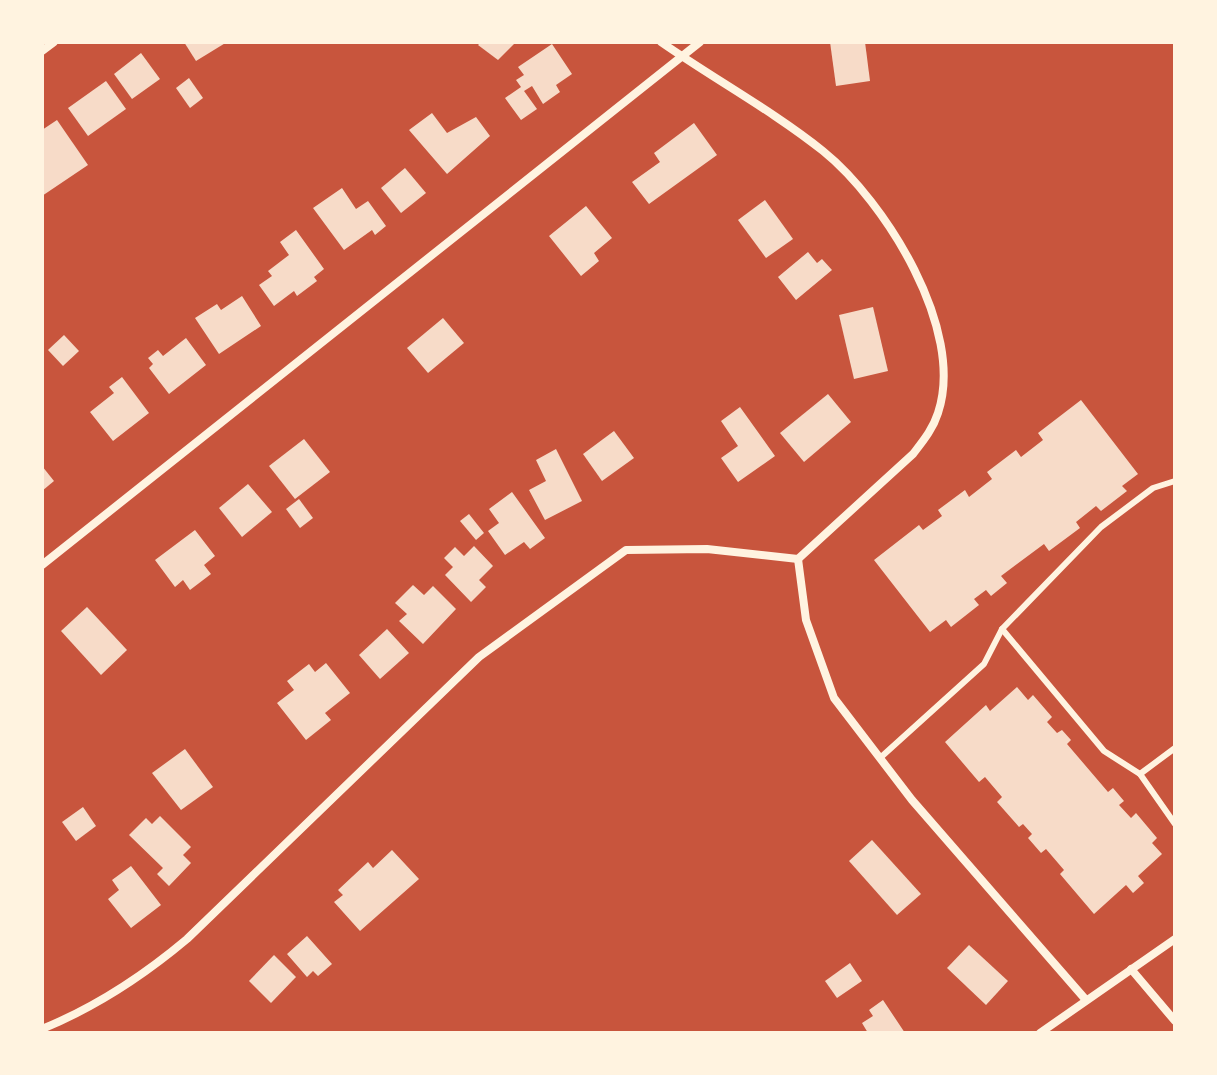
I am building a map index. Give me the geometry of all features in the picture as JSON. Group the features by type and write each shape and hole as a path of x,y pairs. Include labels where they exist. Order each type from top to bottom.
{"street":[{"path":"42,51 54,42"},
{"path":"42,1029 71,1017 145,974 187,939 479,657 626,550 707,549 798,559 913,454 927,436 939,412 943,388 935,324 906,251 881,211 823,151 661,42"},
{"path":"42,565 700,42"},
{"path":"798,559 806,620 834,698 912,800 1086,1000"},
{"path":"1040,1033 1175,939"},
{"path":"1131,969 1175,1021"}],"lane":[{"path":"880,758 984,664 1002,629 1101,527 1153,488 1175,481"},
{"path":"1002,629 1104,751 1140,774 1175,824"},
{"path":"1140,774 1175,748"}],"building":[{"path":"184,42 227,42 196,61"},
{"path":"481,42 516,42 498,60 478,45"},
{"path":"830,42 865,42 870,81 836,86"},
{"path":"552,44 572,74 556,85 560,92 543,104 532,86 524,91 537,109 521,120 505,98 521,87 516,80 524,75 518,67"},
{"path":"141,53 160,79 132,99 114,74"},
{"path":"189,78 203,98 190,108 176,88"},
{"path":"106,81 126,109 88,136 68,108"},
{"path":"432,113 447,133 476,117 490,136 447,174 409,130"},
{"path":"57,120 88,165 42,196 42,130"},
{"path":"694,123 717,155 649,204 632,182 660,162 654,153"},
{"path":"405,168 426,193 401,213 381,188"},
{"path":"342,188 356,209 368,201 386,226 375,235 372,230 344,250 313,208"},
{"path":"765,200 793,239 766,258 738,220"},
{"path":"586,206 612,238 594,253 599,261 581,276 549,236"},
{"path":"296,230 324,269 314,277 317,281 297,296 294,291 274,306 259,285 272,276 268,271 289,255 280,242"},
{"path":"808,252 817,263 822,259 832,270 796,300 778,277"},
{"path":"242,296 261,326 219,354 195,318 217,304 221,310"},
{"path":"873,307 888,371 854,379 839,315"},
{"path":"443,318 464,343 428,373 407,348"},
{"path":"64,335 79,351 63,366 48,350"},
{"path":"186,338 206,365 169,394 149,368 153,364 148,358 158,350 163,356"},
{"path":"122,377 149,413 113,441 90,412 114,393 109,387"},
{"path":"828,394 851,422 804,462 780,433"},
{"path":"1081,400 1138,474 1122,486 1127,491 1101,511 1096,506 1076,522 1080,528 1049,551 1044,544 1001,576 1007,583 991,596 986,590 974,599 979,605 951,627 946,620 930,632 874,560 919,525 923,530 942,516 938,510 965,490 969,497 992,479 987,472 1016,450 1021,457 1043,440 1038,433"},
{"path":"740,407 775,456 738,482 721,458 738,446 721,421"},
{"path":"614,431 634,458 602,481 583,454"},
{"path":"304,439 330,472 295,499 269,466"},
{"path":"556,449 582,501 545,520 529,490 546,481 536,460"},
{"path":"42,466 54,481 42,491"},
{"path":"248,484 272,512 242,537 219,508"},
{"path":"512,492 545,538 530,549 524,542 505,555 488,531 499,523 489,509"},
{"path":"299,499 313,518 300,528 286,509"},
{"path":"469,514 484,533 476,540 460,521"},
{"path":"195,530 215,556 204,565 211,574 190,590 183,580 175,587 155,560"},
{"path":"474,546 493,566 479,580 486,587 471,602 445,575 453,567 444,558 455,547 464,556"},
{"path":"413,585 424,595 433,586 456,609 423,644 399,621 407,614 395,603"},
{"path":"87,607 127,650 101,675 61,631"},
{"path":"387,629 409,653 380,679 359,655"},
{"path":"326,663 350,693 325,713 331,720 306,740 277,703 294,690 287,681 309,664 315,672"},
{"path":"1017,687 1028,700 1033,695 1052,717 1047,722 1057,733 1062,730 1071,740 1067,744 1108,792 1113,788 1124,801 1119,805 1131,818 1136,813 1157,838 1152,843 1162,854 1138,876 1144,883 1133,893 1126,885 1094,914 1060,874 1064,870 1046,849 1041,853 1028,838 1032,834 1023,824 1019,827 997,802 1002,797 985,777 979,782 945,742 986,705 990,711"},
{"path":"185,749 213,787 181,810 152,773"},
{"path":"83,807 96,826 76,841 62,822"},
{"path":"160,816 191,847 183,855 191,863 169,886 157,874 163,868 129,835 146,818 152,824"},
{"path":"872,840 921,894 897,915 849,861"},
{"path":"392,850 419,879 360,931 334,902 343,895 338,890 368,862 373,868"},
{"path":"131,866 161,905 131,928 108,899 119,890 112,880"},
{"path":"307,936 332,964 318,976 313,971 307,977 287,954"},
{"path":"969,945 1008,981 986,1005 947,968"},
{"path":"274,955 296,977 271,1003 249,981"},
{"path":"850,963 862,981 837,998 825,981"},
{"path":"883,1000 905,1033 868,1033 862,1023 873,1016 869,1010"}]}
